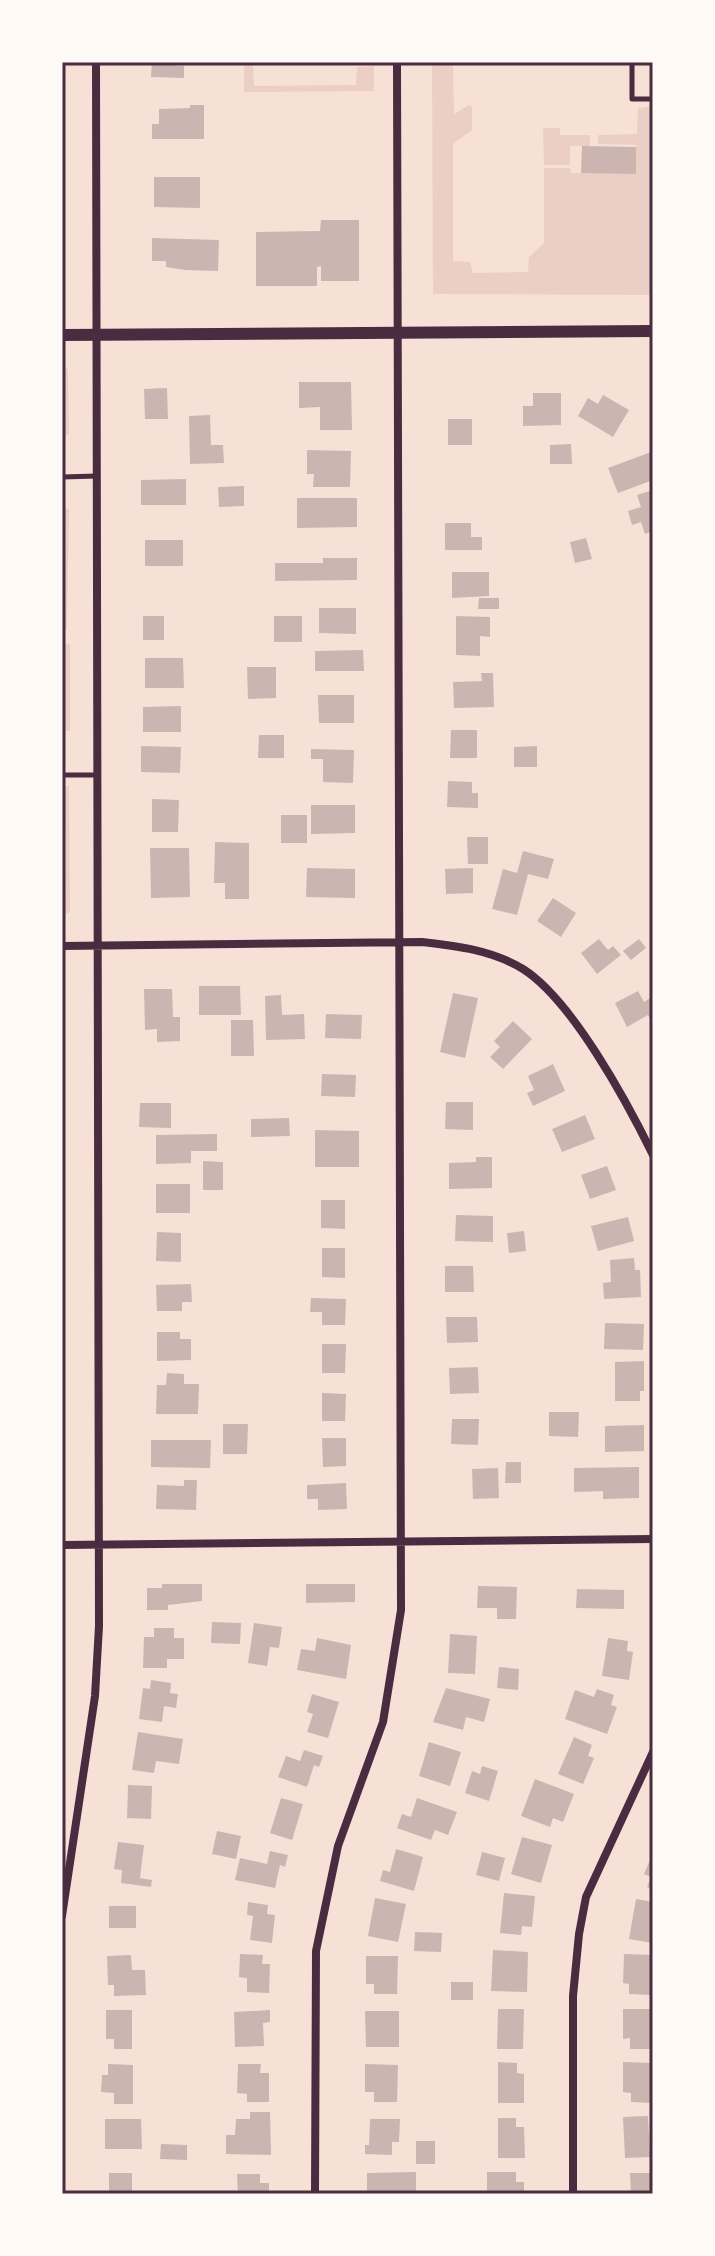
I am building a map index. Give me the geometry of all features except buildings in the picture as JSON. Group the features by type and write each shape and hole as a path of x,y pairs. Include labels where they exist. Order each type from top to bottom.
{"main road":[{"path":"62,335 653,331"}],"street":[{"path":"62,1916 95,1696 99,1545 96,62"},
{"path":"315,2194 316,1951 338,1846 374,1750 389,1693 401,1610 395,332 397,62"},
{"path":"62,946 398,942 463,946 524,970 557,1000 587,1042 653,1155"},
{"path":"62,1545 653,1539"},
{"path":"573,2194 573,1996 583,1910 609,1844 653,1752"}],"lane":[{"path":"632,62 632,99 653,99"},
{"path":"62,477 97,476"},
{"path":"62,775 97,775"}],"shaded area":[{"path":"244,62 253,62 254,86 356,85 357,67 374,66 374,91 244,92"},
{"path":"432,62 453,62 454,114 469,105 472,107 472,130 453,144 453,261 470,262 473,273 528,272 529,257 544,243 544,168 570,168 571,173 636,173 636,145 598,144 598,135 637,134 638,108 653,106 653,295 433,294"},
{"path":"543,128 560,128 560,135 590,135 590,146 570,146 570,165 544,165"},
{"path":"62,367 68,369 69,435 62,434"},
{"path":"62,509 69,509 67,630 62,630"},
{"path":"62,642 70,645 70,731 62,731"},
{"path":"62,786 69,786 70,912 64,915"}]}
